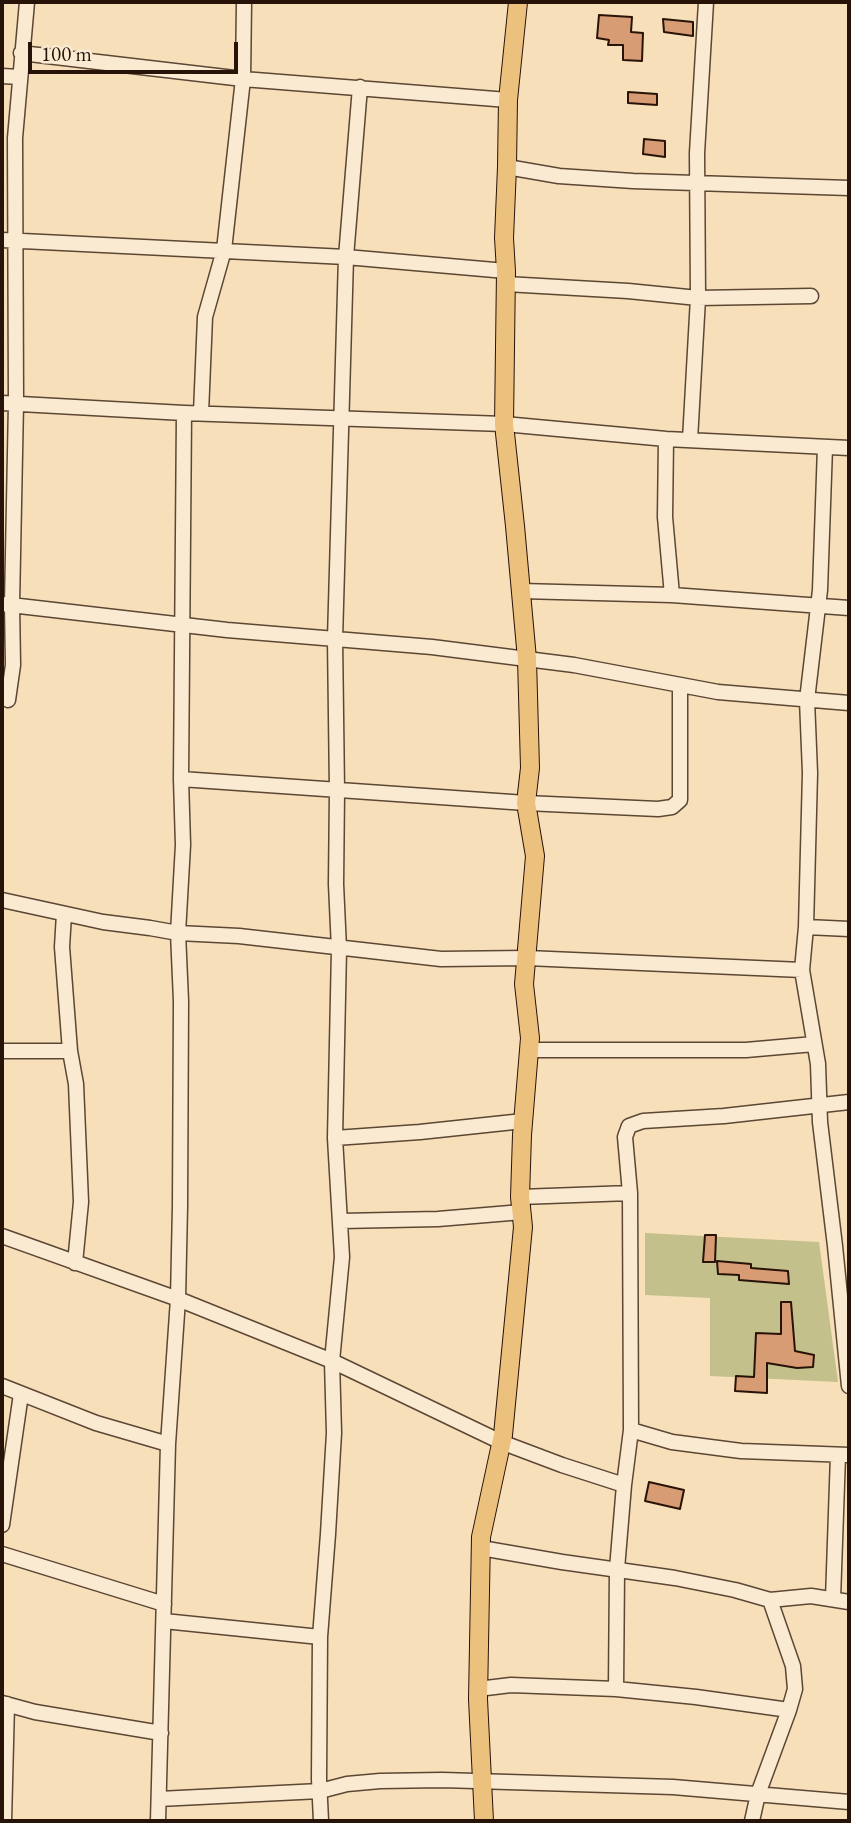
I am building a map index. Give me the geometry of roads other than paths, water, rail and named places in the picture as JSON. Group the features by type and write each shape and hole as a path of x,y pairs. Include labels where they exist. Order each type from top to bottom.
{"main road":[{"path":"484,1821 478,1689 481,1537 501,1442 523,1227 523,1121 530,1038 524,984 535,856 526,803 530,768 527,659 504,424 504,238 508,100 518,2"}],"street":[{"path":"8,699 13,665 7,604 8,241 27,2"},
{"path":"201,413 205,317 224,250 243,79 244,2"},
{"path":"690,440 698,298 697,153 706,2"},
{"path":"21,53 243,79 508,100"},
{"path":"2,76 19,77"},
{"path":"321,1821 320,1637 334,1433 332,1361 342,1258 335,1138 339,949 336,884 335,639 346,257 360,87"},
{"path":"507,167 559,176 849,188"},
{"path":"8,241 346,257 506,278 698,298 811,296"},
{"path":"9,403 184,413 504,424 666,439 849,448"},
{"path":"158,1821 168,1444 177,1299 181,1014 178,933 183,845 181,779 184,413"},
{"path":"666,439 666,517 672,594"},
{"path":"825,447 818,607 807,700 810,773 806,927 802,970 818,1064 849,1386"},
{"path":"521,591 672,594 849,608"},
{"path":"7,604 226,630 432,647 573,665 718,692 849,703"},
{"path":"181,779 526,803 658,809 672,807 680,800 680,685"},
{"path":"2,900 103,922 178,933 239,936 440,959 527,958 802,970"},
{"path":"64,914 62,947 70,1051 76,1084 81,1202 75,1263"},
{"path":"806,927 849,929"},
{"path":"529,1050 746,1050 814,1044"},
{"path":"2,1051 70,1051"},
{"path":"616,1689 617,1569 631,1430 630,1193 625,1137 629,1126 643,1121 724,1116 849,1102"},
{"path":"335,1138 523,1121"},
{"path":"341,1221 438,1219 521,1204 630,1193"},
{"path":"2,1236 177,1299 332,1361 501,1442 624,1485"},
{"path":"2,1386 96,1423 168,1444"},
{"path":"2,1525 21,1394"},
{"path":"631,1430 672,1442 741,1451 844,1455 833,1599"},
{"path":"481,1548 617,1569 711,1586 769,1600 811,1596 849,1602"},
{"path":"2,1554 163,1604"},
{"path":"751,1821 795,1689 793,1666 769,1600"},
{"path":"164,1621 320,1637"},
{"path":"478,1689 510,1685 616,1689 789,1710"},
{"path":"3,1815 4,1703 35,1712 161,1733"},
{"path":"159,1799 320,1791 347,1784 380,1781 482,1781 673,1787 849,1802"}]}
